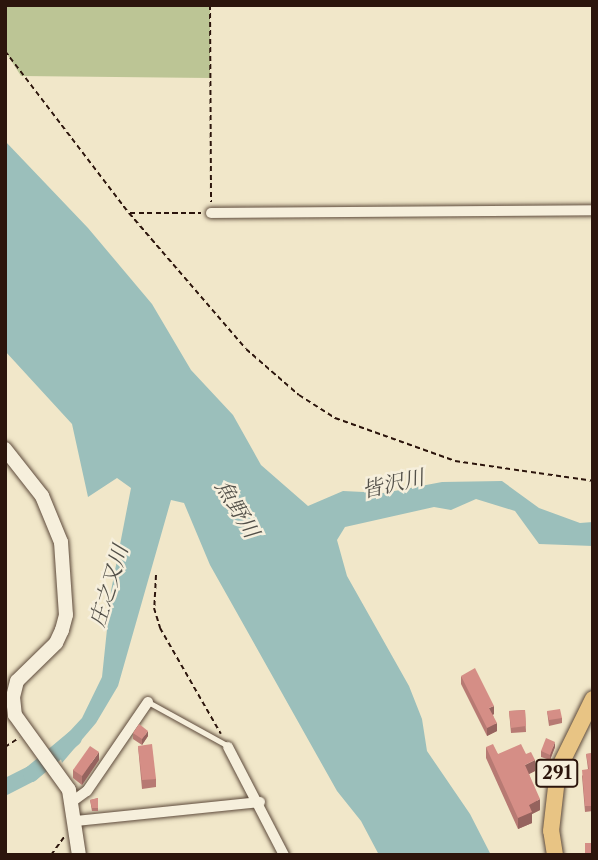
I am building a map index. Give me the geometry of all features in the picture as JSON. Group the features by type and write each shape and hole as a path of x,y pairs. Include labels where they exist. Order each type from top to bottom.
{"highway":[{"name":"291","path":"555,855 551,831 558,770 593,699"}],"main road":[{"path":"5,449 55,518 65,581 66,615 56,643 17,681 15,715 57,772 74,801 79,855"}],"street":[{"path":"211,213 593,210"},
{"path":"74,801 87,791 148,702"},
{"path":"228,747 260,802 284,855"},
{"path":"76,821 260,802"}],"lane":[{"path":"148,702 228,747"}],"path":[{"path":"129,214 211,213 210,5"},
{"path":"5,51 129,214 246,349 299,395 335,418 455,461 593,481"},
{"path":"156,575 154,608 160,628 228,747"},
{"path":"5,747 27,734"},
{"path":"51,855 76,821"}],"green space":[{"path":"5,5 210,5 210,78 21,76 5,51"}],"water":[{"name":"魚野川","path":"5,141 88,228 152,304 191,370 233,415 261,465 308,506 343,491 384,493 442,482 502,481 539,508 580,523 593,522 593,546 539,544 515,511 476,499 451,510 434,507 345,527 337,540 347,576 409,686 422,719 427,751 470,814 491,855 379,855 361,821 337,791 210,565 184,503 171,500 118,686 96,723 62,763 57,745 82,718 102,677 111,591 131,488 117,478 88,497 72,424 5,351"}],"building":[{"path":"475,668 494,706 489,708 497,723 487,728 461,676"},
{"path":"560,709 562,718 549,720 547,711"},
{"path":"525,710 526,726 511,728 509,711"},
{"path":"139,724 148,731 142,739 133,733"},
{"path":"546,738 555,742 550,755 541,751"},
{"path":"152,744 156,779 142,780 138,746"},
{"path":"493,744 498,754 521,744 526,754 531,752 535,760 525,765 540,799 529,805 532,812 518,818 486,747"},
{"path":"90,746 99,752 82,776 73,770"},
{"path":"593,753 593,806 585,806 582,770 589,769 586,754"},
{"path":"98,798 98,808 92,808 90,800"},
{"path":"585,843 593,843 593,855 585,855"}],"waterway":[{"name":"庄之又川","path":"5,787 31,774 74,738"}],"water label":[{"name":"皆沢川","path":"393,484"}]}
